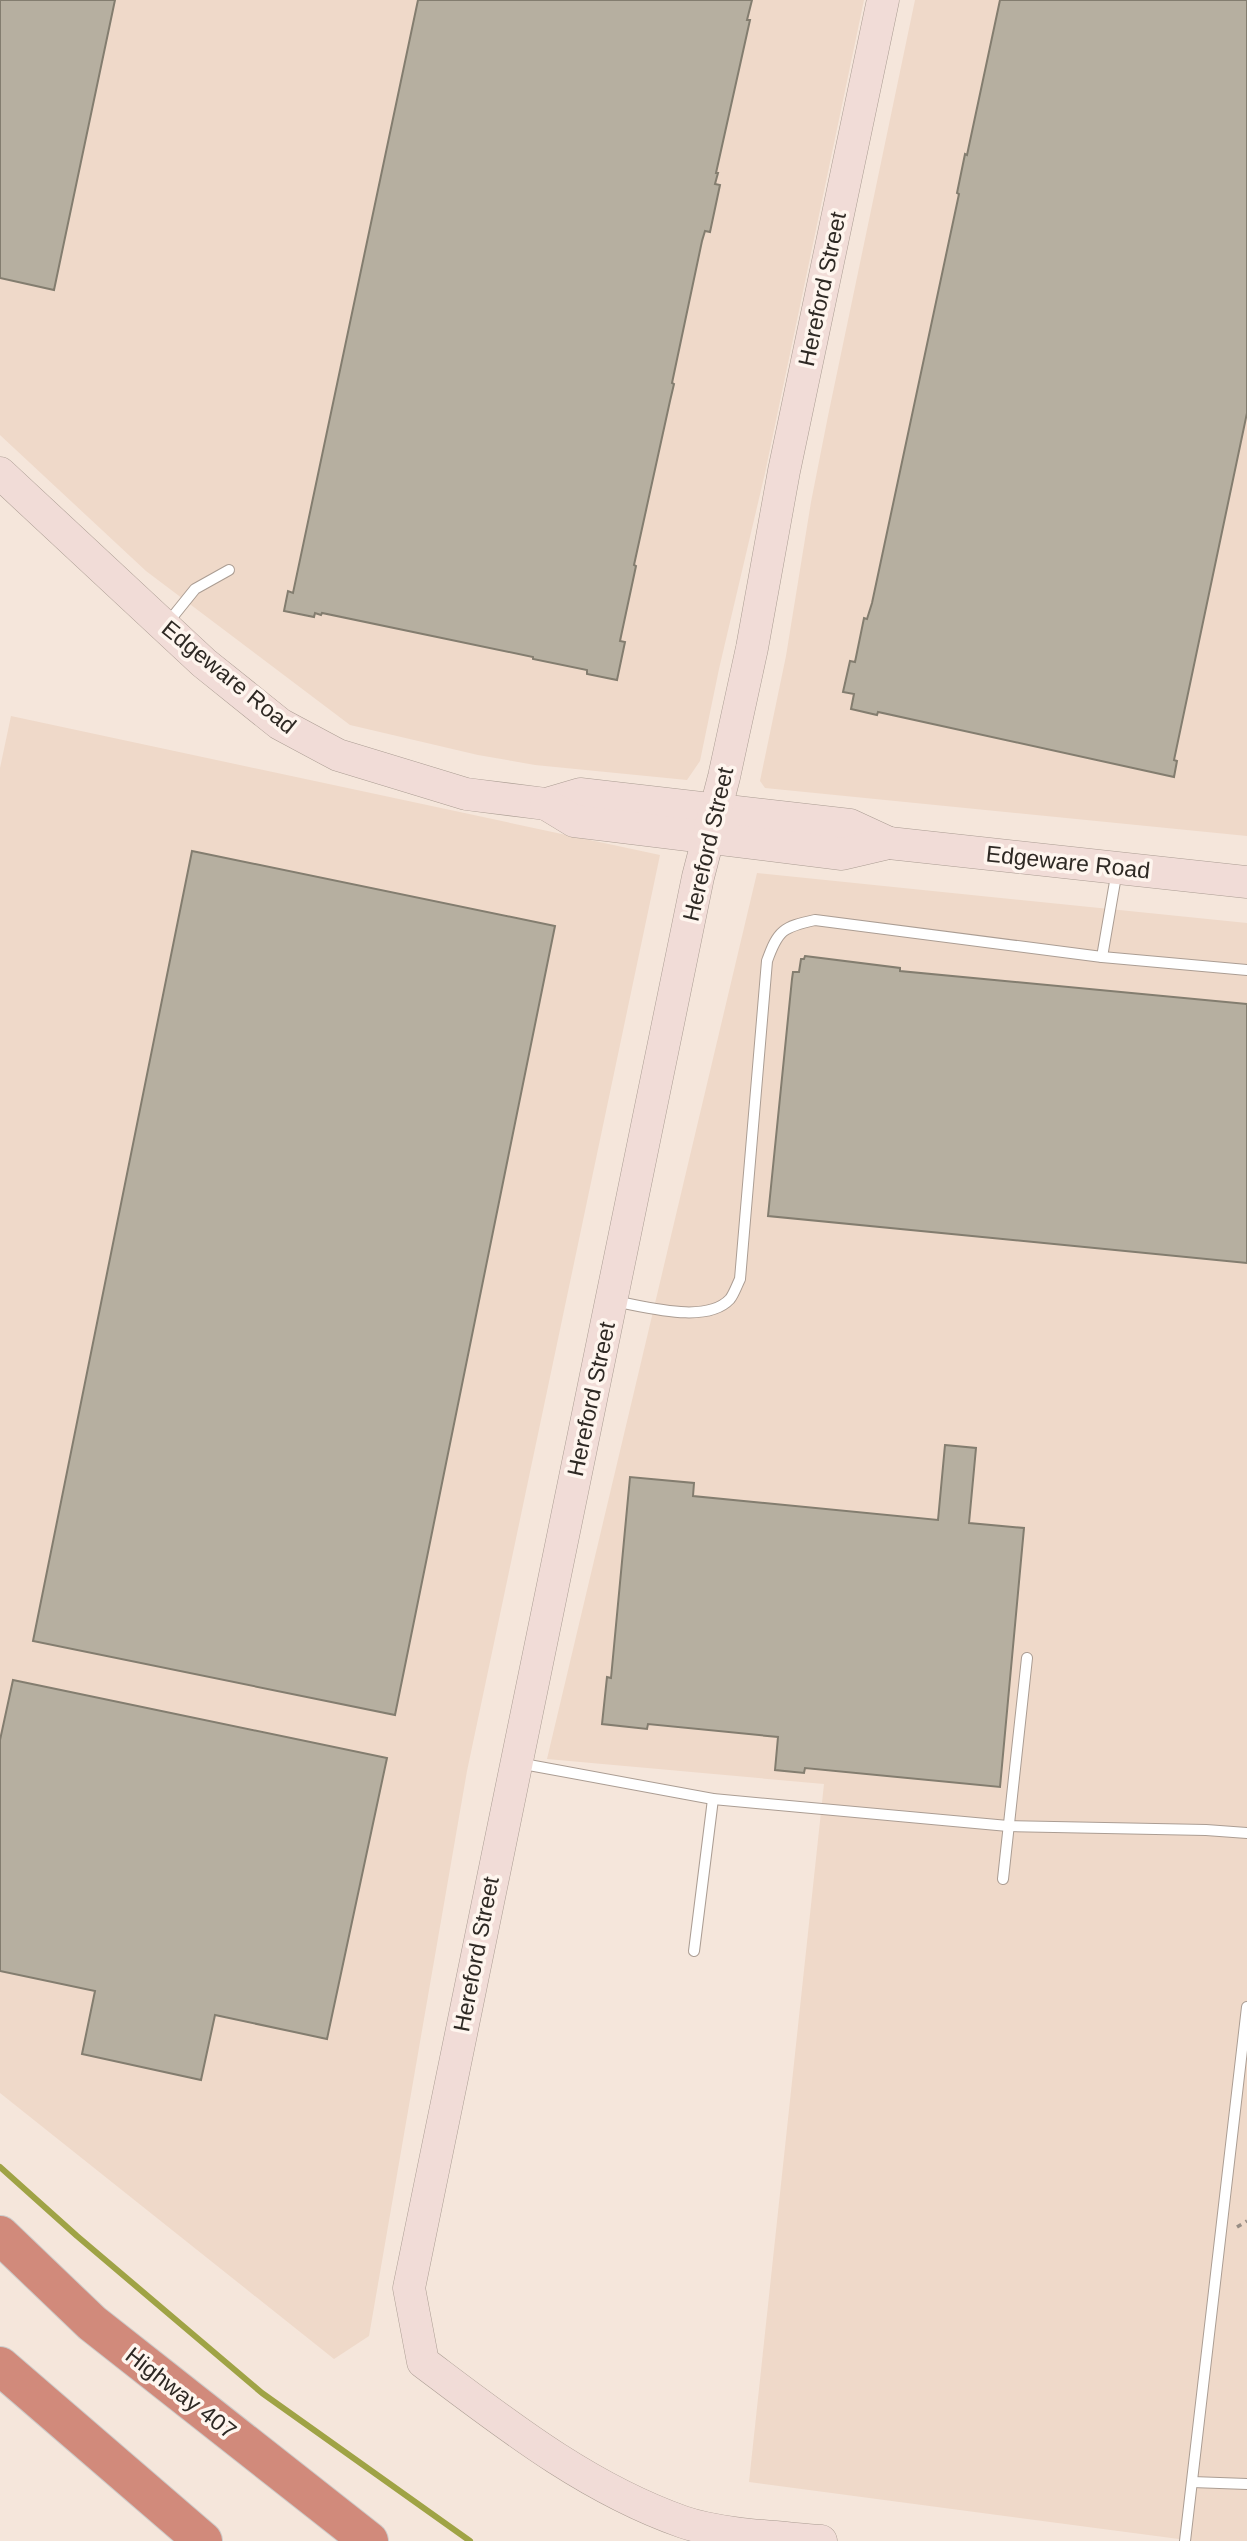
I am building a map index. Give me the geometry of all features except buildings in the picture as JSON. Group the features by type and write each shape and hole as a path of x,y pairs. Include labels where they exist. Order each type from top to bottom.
{"highway":[{"name":"Highway 407","path":"0,2235 92,2323 369,2541"},
{"path":"0,2366 203,2541"}],"street":[{"name":"Hereford Street","path":"821,2541 744,2533 685,2522 605,2488 514,2431 423,2362 409,2288 515,1762 711,823 724,777 752,649 787,457 883,0"},
{"name":"Edgeware Road","path":"0,473 204,663 279,724 338,755 368,766 467,794 546,804 580,794 711,823 850,825 889,843 1247,881"}],"lane":[{"path":"164,626 195,589 229,570"},
{"path":"1102,957 1117,868"},
{"path":"612,1301 688,1313 716,1309 731,1298 740,1279 767,961 776,937 793,925 815,920 1102,957 1247,970"},
{"path":"1003,1879 1027,1658"},
{"path":"515,1762 713,1799 1008,1826 1247,1833"},
{"path":"694,1951 713,1799"},
{"path":"1185,2541 1247,2007"},
{"path":"1234,2119 1247,2114"},
{"path":"1192,2482 1247,2484"}],"shaded area":[{"path":"0,0 864,0 765,473 700,761 687,780 535,765 478,755 350,725 146,571 0,435"},
{"path":"915,0 1247,0 1247,836 765,788 760,781 786,656 828,416"},
{"path":"11,716 660,855 467,1771 369,2336 334,2359 0,2093 0,768"},
{"path":"757,873 1247,923 1247,2541 1194,2541 749,2482 824,1784 547,1759"}],"waterway":[{"path":"0,2167 262,2393 470,2541"}]}
